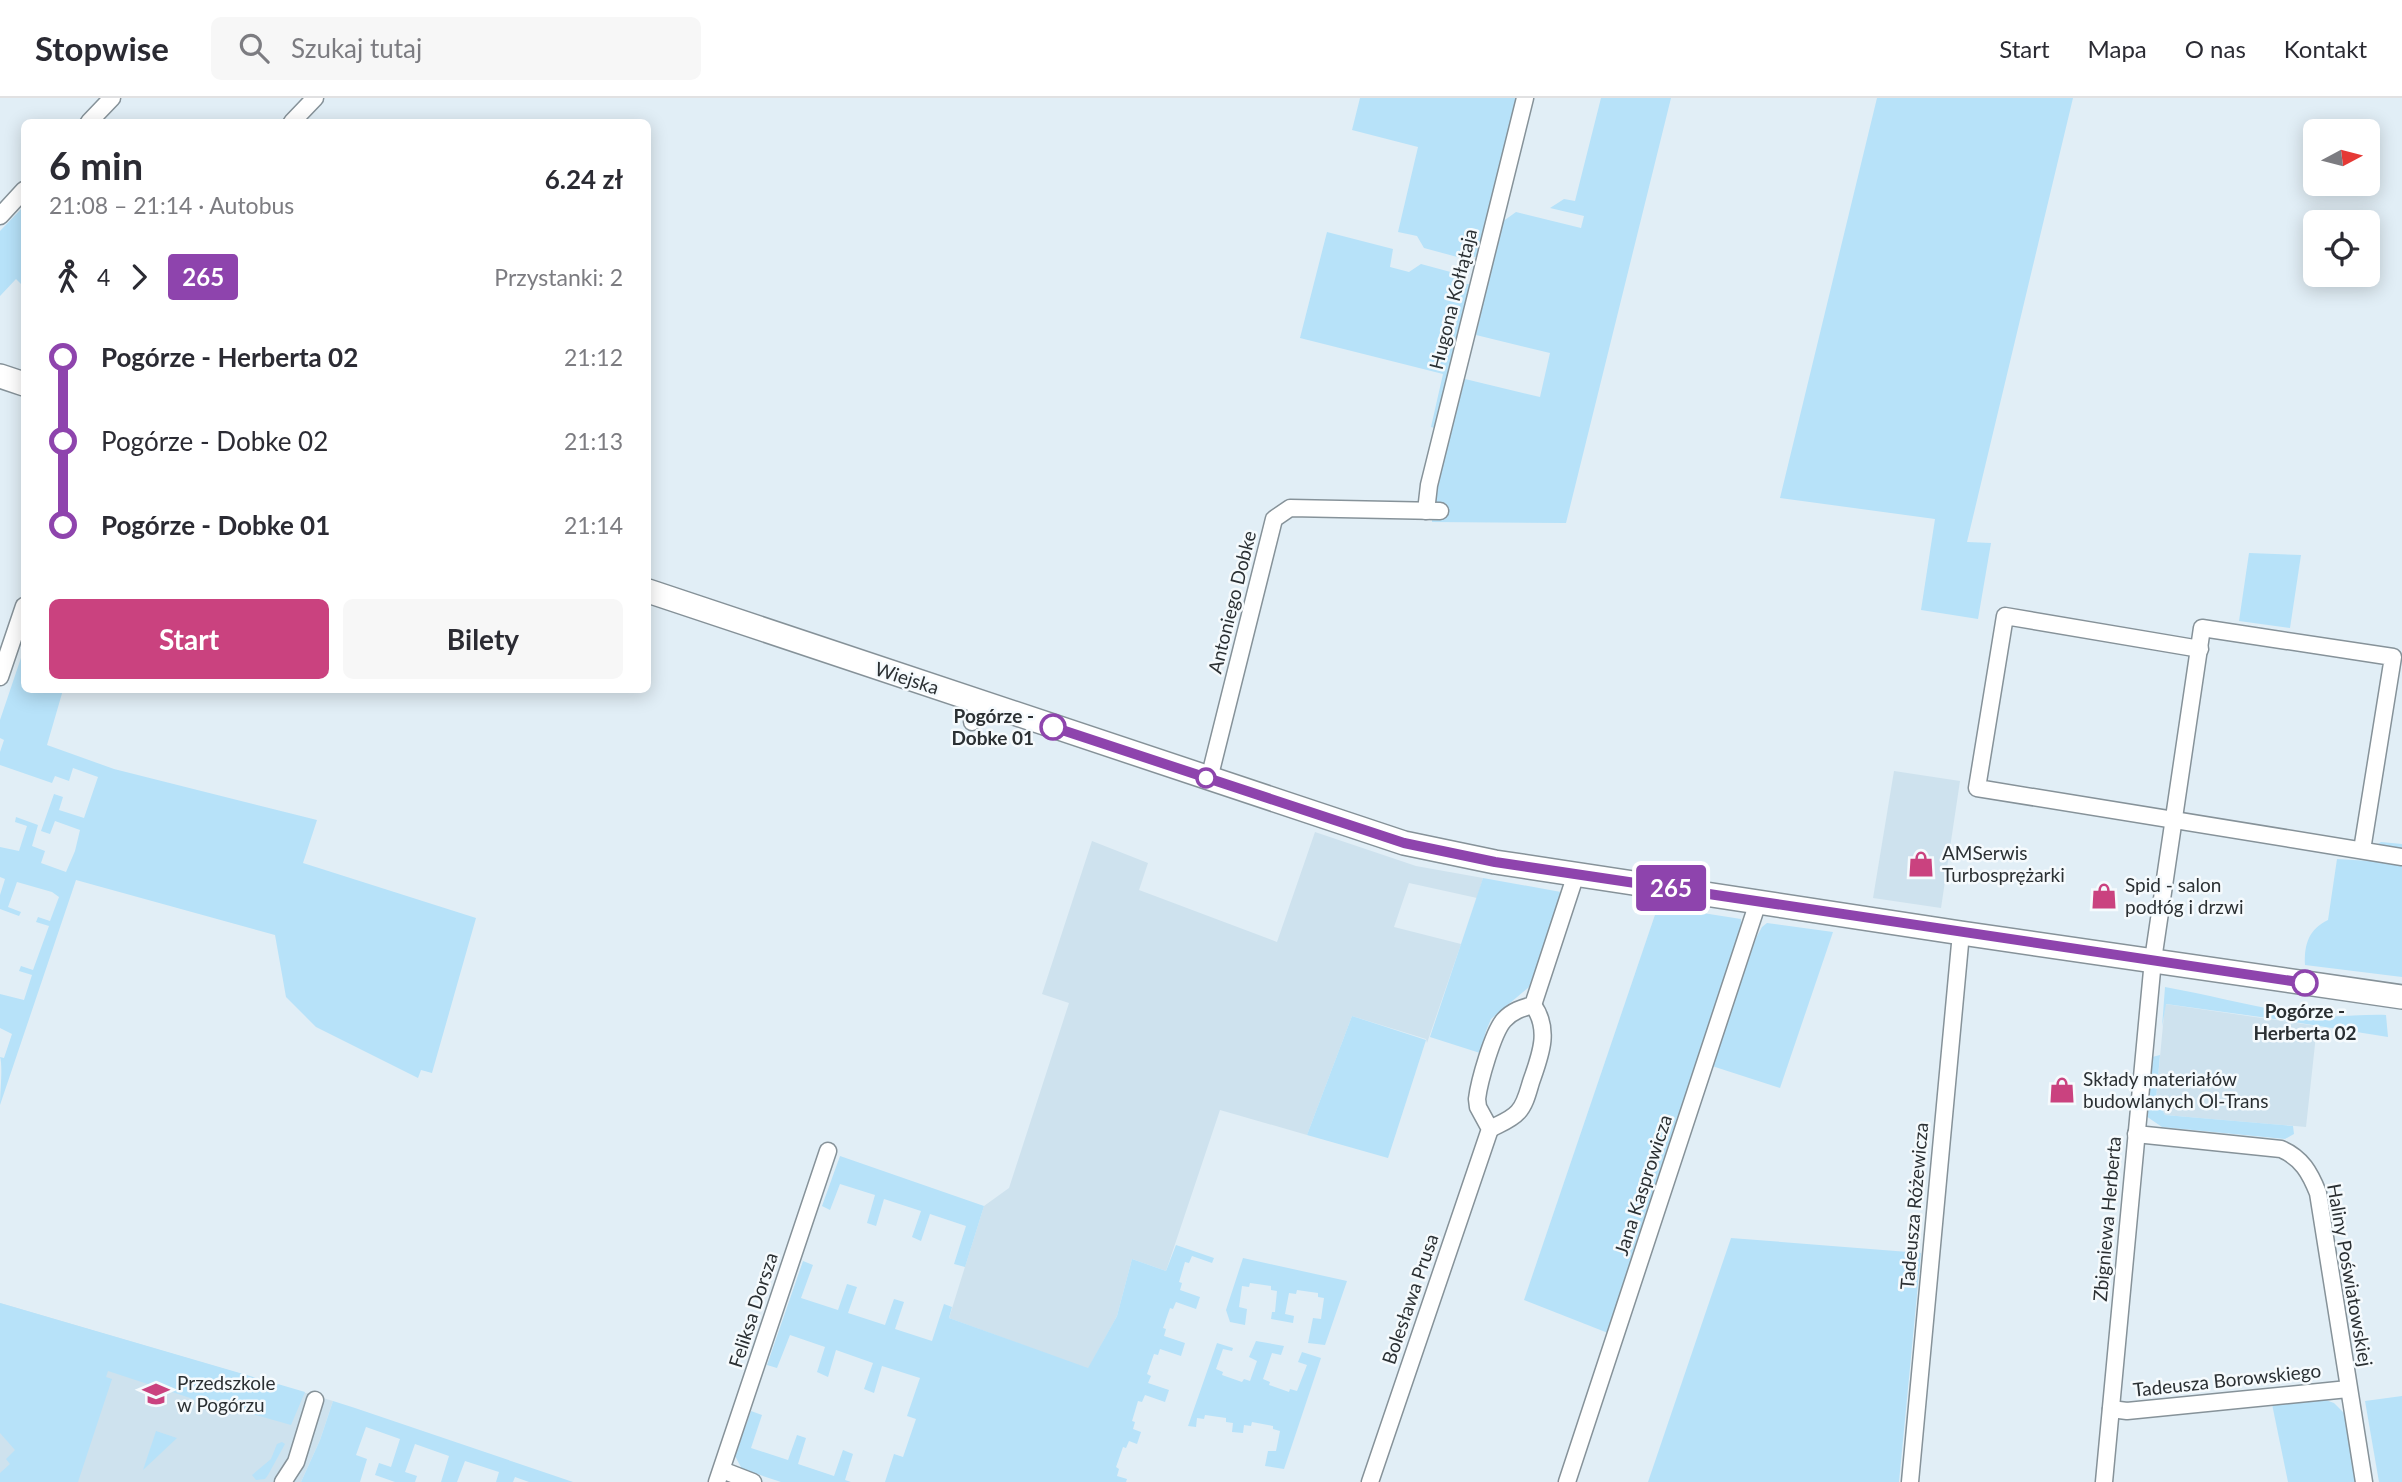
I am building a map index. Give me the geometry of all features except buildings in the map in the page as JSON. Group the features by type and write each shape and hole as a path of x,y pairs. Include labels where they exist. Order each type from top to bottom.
{"street":[{"path":"92,119 112,98"},
{"path":"295,119 315,98"},
{"name":"Hugona Kołłątaja","path":"1433,511 1429,485 1525,98"},
{"path":"0,216 21,193"},
{"path":"0,376 21,383"},
{"name":"Antoniego Dobke","path":"1209,779 1274,520 1290,508 1433,511"},
{"name":"Wiejska","path":"651,593 976,712 1209,779 1404,843 1495,862 2402,997"},
{"path":"0,677 21,615"},
{"path":"2362,850 2393,657 2202,628 2200,649 2005,616 1977,788 2402,857"},
{"name":"Zbigniewa Herberta","path":"2104,1482 2153,960 2200,649"},
{"path":"1533,1005 1576,874"},
{"name":"Jana Kasprowicza","path":"1567,1482 1758,902"},
{"name":"Tadeusza Różewicza","path":"1910,1482 1961,933"},
{"path":"1533,1005 1540,1015 1544,1037 1525,1101 1515,1116 1490,1129 1478,1107 1477,1099 1497,1031 1509,1015 1533,1005"},
{"name":"Bolesława Prusa","path":"1370,1482 1490,1129"},
{"name":"Haliny Poświatowskiej","path":"2136,1134 2267,1146 2281,1149 2298,1158 2307,1169 2318,1193 2364,1482"},
{"name":"Feliksa Dorsza","path":"720,1476 828,1152"},
{"name":"Tadeusza Borowskiego","path":"2111,1409 2127,1411 2348,1389"},
{"path":"284,1482 296,1462 315,1400"},
{"path":"720,1476 753,1482"}],"shaded area":[{"path":"1360,98 1519,98 1478,257 1471,257 1472,252 1461,258 1424,248 1417,236 1398,232 1418,147 1352,130"},
{"path":"1601,98 1671,98 1566,523 1432,522 1432,499 1465,379 1540,397 1550,353 1476,335 1502,222 1516,212 1581,228 1584,216 1550,208 1564,199 1575,201"},
{"path":"1877,98 2073,98 1967,542 1991,543 1978,619 1921,610 1935,519 1780,498"},
{"path":"21,209 21,284 16,279 0,296 0,231"},
{"path":"1327,232 1393,249 1390,267 1409,272 1421,264 1458,274 1465,284 1470,284 1471,293 1439,429 1431,427 1443,374 1300,338"},
{"path":"2249,553 2301,555 2290,628 2239,621"},
{"path":"21,658 21,693 62,693 47,745 114,769 317,820 303,863 476,918 432,1073 421,1070 418,1078 316,1027 286,997 275,935 76,880 0,1105 0,1057 4,1058 12,1034 0,1028 0,994 24,1000 32,975 19,971 21,966 33,970 49,926 36,922 38,917 50,921 59,897 52,892 17,882 8,907 21,912 19,916 0,909 0,895 5,879 0,877 0,847 19,851 27,826 15,822 16,817 38,825 32,846 45,851 41,863 66,872 80,830 55,821 50,834 41,831 54,794 63,797 59,810 84,818 98,777 73,768 69,781 55,776 52,783 0,765 4,740 0,738 0,720"},
{"path":"1894,771 1960,781 1941,908 1873,898"},
{"path":"1315,832 1416,866 1483,878 1477,898 1409,883 1394,927 1461,944 1427,1043 1426,1039 1352,1016 1307,1135 1220,1110 1166,1271 1132,1259 1117,1316 1088,1369 949,1318 984,1206 1009,1188 1069,1003 1042,994 1092,841 1148,863 1139,890 1277,942"},
{"path":"2381,842 2402,844 2402,977 2305,965 2309,938 2316,928 2328,920 2337,859 2370,861 2375,846"},
{"path":"1483,878 1561,892 1529,987 1491,1019 1480,1053 1430,1037"},
{"path":"1658,906 1741,919 1742,932 1608,1333 1524,1300"},
{"path":"1767,923 1833,932 1780,1088 1712,1066 1756,938"},
{"path":"2165,987 2315,1016 2386,1015 2388,1037 2166,1004 2162,1027"},
{"path":"2165,1004 2317,1026 2306,1127 2165,1115 2156,1099"},
{"path":"1352,1016 1426,1040 1388,1158 1307,1135"},
{"path":"2160,1055 2156,1099 2165,1115 2293,1126 2294,1134 2285,1139 2162,1127 2146,1116 2152,1057"},
{"path":"840,1156 984,1206 965,1267 954,1264 966,1226 930,1214 921,1241 912,1237 921,1211 884,1199 876,1226 867,1223 875,1195 840,1184 830,1210 822,1206"},
{"path":"1731,1238 1921,1253 1899,1482 1648,1482"},
{"path":"1176,1245 1214,1258 1212,1263 1192,1256 1189,1263 1185,1262 1179,1282 1182,1283 1180,1290 1200,1297 1196,1309 1176,1302 1173,1309 1170,1308 1163,1328 1166,1329 1164,1336 1185,1343 1181,1356 1160,1349 1158,1355 1154,1354 1147,1374 1151,1376 1148,1383 1169,1390 1165,1402 1145,1395 1142,1402 1138,1401 1132,1421 1135,1422 1133,1429 1141,1432 1137,1444 1129,1441 1126,1448 1123,1447 1116,1467 1119,1469 1117,1476 1127,1479 1126,1482 885,1482 894,1454 903,1457 916,1419 907,1416 920,1378 882,1366 874,1393 864,1389 873,1363 836,1350 828,1377 817,1372 825,1347 790,1335 777,1368 767,1365 803,1261 813,1265 801,1298 838,1310 847,1284 857,1287 848,1313 885,1325 894,1299 904,1302 895,1329 932,1341 944,1304 952,1307 949,1318 1088,1368 1117,1316 1132,1259 1166,1271"},
{"path":"1243,1258 1347,1281 1325,1345 1308,1343 1313,1318 1321,1319 1324,1298 1318,1297 1318,1293 1297,1290 1296,1294 1289,1293 1285,1314 1294,1316 1293,1323 1271,1319 1272,1312 1275,1312 1277,1291 1271,1290 1271,1286 1250,1283 1249,1287 1242,1286 1239,1307 1247,1309 1245,1325 1230,1322 1226,1310"},
{"name":"Przedszkole w Pogórzu","path":"0,1303 333,1401 320,1440 301,1482 0,1482"},
{"path":"0,1303 305,1392 291,1425 249,1413 239,1414 108,1371 106,1377 112,1379 78,1482 0,1482 0,1473 10,1464 6,1459 15,1450 0,1433"},
{"path":"1256,1341 1284,1346 1281,1355 1272,1353 1263,1379 1270,1382 1269,1385 1289,1392 1290,1389 1297,1391 1307,1365 1298,1362 1302,1352 1321,1358 1284,1469 1265,1466 1268,1451 1276,1451 1280,1431 1273,1429 1273,1426 1252,1422 1251,1426 1244,1425 1243,1433 1232,1432 1233,1423 1226,1422 1226,1418 1205,1415 1204,1419 1197,1418 1196,1427 1188,1426 1217,1343 1233,1348 1232,1351 1223,1349 1216,1369 1223,1372 1222,1375 1242,1382 1244,1379 1250,1381 1257,1361 1249,1357"},
{"path":"2402,1396 2402,1482 2379,1482 2365,1401"},
{"path":"2320,1398 2334,1403 2345,1414 2358,1482 2288,1482 2272,1404"},
{"path":"333,1401 573,1482 529,1482 515,1477 513,1482 496,1482 499,1472 465,1461 457,1482 441,1482 449,1456 415,1444 405,1472 417,1476 415,1482 395,1482 375,1475 379,1463 391,1467 400,1439 366,1427 356,1455 367,1459 360,1482 301,1482 320,1440"},
{"path":"751,1411 762,1415 751,1448 788,1460 797,1435 806,1438 798,1464 834,1476 843,1450 853,1454 845,1480 851,1482 781,1482 742,1469 735,1456"},
{"path":"156,1431 177,1438 143,1470"},
{"path":"277,1444 285,1444 268,1475 265,1479 256,1480 252,1475 271,1459"}],"bus line":[{"name":"265","path":"1053,727 1404,843 1495,862 2305,983"}],"place":[{"name":"Pogórze - Dobke 01","path":"1053,727"},
{"name":"AMSerwis Turbosprężarki","path":"1921,864"},
{"name":"Spid - salon podłóg i drzwi","path":"2104,896"},
{"name":"Pogórze - Herberta 02","path":"2305,983"},
{"name":"Składy materiałów budowlanych Ol-Trans","path":"2062,1090"},
{"name":"Przedszkole w Pogórzu","path":"156,1394"}]}
